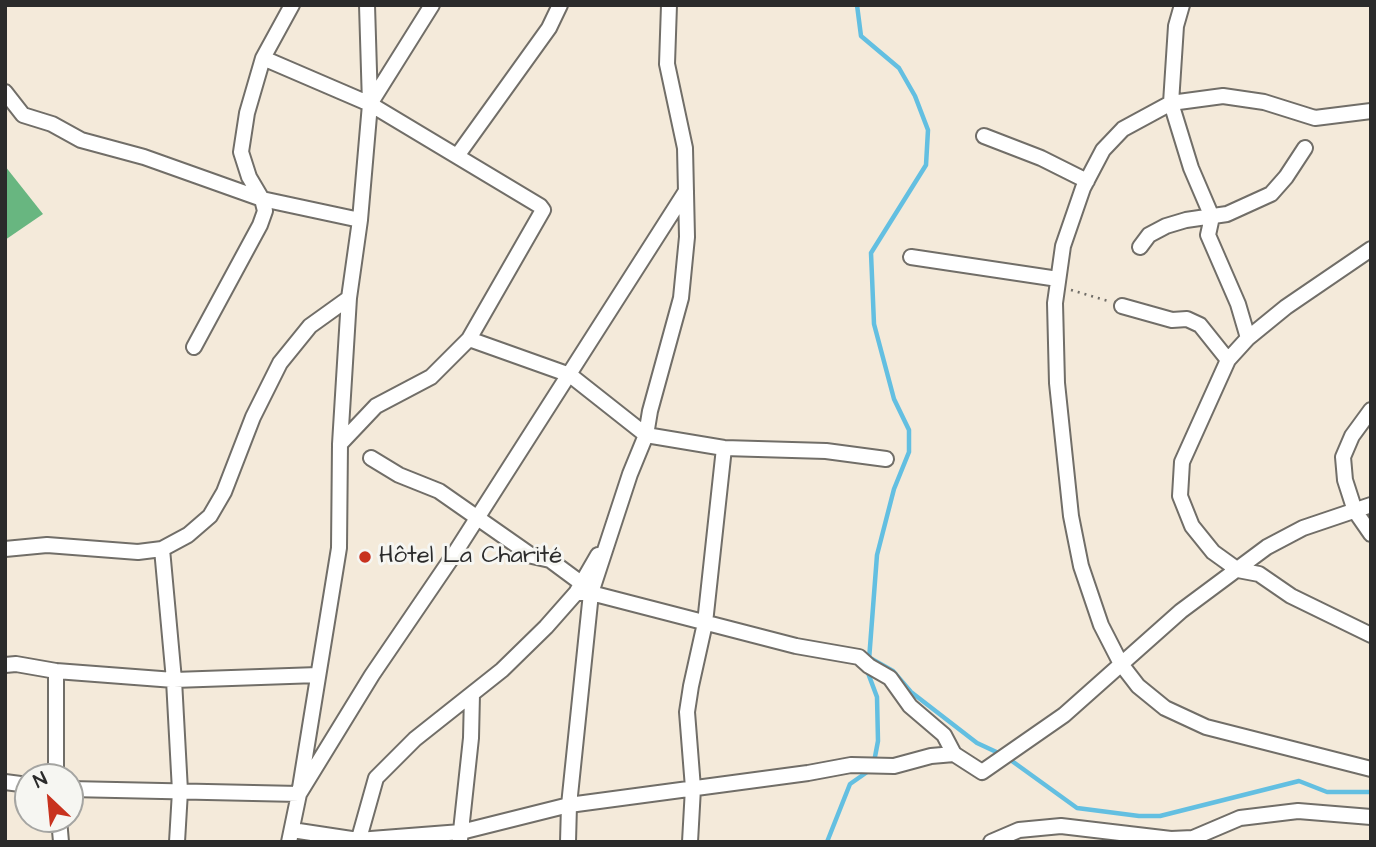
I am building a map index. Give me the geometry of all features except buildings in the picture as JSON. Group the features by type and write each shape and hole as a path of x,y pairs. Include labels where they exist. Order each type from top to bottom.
{"street":[{"path":"194,347 265,211 262,199 249,177 242,152 247,113 263,58 292,5"},
{"path":"367,5 370,104 360,220 349,298 340,444 339,548 291,836 358,841 460,837 569,805 866,764 881,767 954,754"},
{"path":"370,104 432,5"},
{"path":"457,156 549,28 560,5"},
{"path":"358,841 376,778 415,739 502,670 583,590 611,533 630,474 646,436 650,411 681,298 687,237 685,148 667,64 669,5"},
{"path":"1181,5 1175,26 1171,103 1191,168 1212,217 1208,235 1238,304 1248,338"},
{"path":"263,58 370,104 543,210 469,339 431,377 376,406 340,444"},
{"path":"5,92 23,115 52,124 81,140 145,157 262,199 360,220"},
{"path":"1371,111 1315,118 1264,102 1223,96 1171,103 1123,129 1102,150 1087,181 1063,246 1055,303 1058,383 1071,516 1081,566 1101,625 1121,664 1138,686 1165,708 1206,727 1371,769"},
{"path":"984,136 1041,158 1087,181"},
{"path":"1140,247 1149,235 1166,226 1249,206 1271,194 1305,148"},
{"path":"299,794 372,675 479,517 686,191"},
{"path":"1371,249 1286,307 1248,338 1228,360 1182,462 1180,496 1192,526 1213,552 1238,570 1259,574 1292,596 1371,635"},
{"path":"911,257 1058,282"},
{"path":"5,550 47,545 138,552 162,549 188,535 210,516 225,492 253,417 279,363 310,326 349,298"},
{"path":"1122,306 1172,320 1186,319 1200,326 1228,360"},
{"path":"469,339 570,375 646,436 724,448 827,451 886,459"},
{"path":"1371,410 1352,436 1343,457 1345,480 1356,511 1371,534"},
{"path":"690,842 693,788 687,712 705,623 724,448"},
{"path":"372,458 400,475 439,491 532,555 550,560 583,590 796,646 859,657 890,678 910,705 944,735 954,754 982,772 1064,715 1181,611 1267,547 1303,528 1371,505"},
{"path":"162,549 174,680 180,790 177,842"},
{"path":"568,842 583,590"},
{"path":"5,665 174,680 318,675"},
{"path":"56,671 56,763"},
{"path":"460,837 471,738 472,694"},
{"path":"84,789 299,794"},
{"path":"991,842 1007,838 1019,830 1061,826 1171,839 1193,838 1241,818 1298,811 1371,817"}],"path":[{"path":"1058,282 1122,306"}],"green space":[{"path":"5,166 43,214 5,240"}],"waterway":[{"path":"857,5 861,36 899,68 915,96 928,130 926,165 871,253 874,324 894,399 909,430 909,452 894,489 877,555 868,673 877,697 878,741 874,762"},
{"path":"870,658 893,671 911,692 977,743 1005,756 1077,808 1160,816 1299,781 1327,792 1371,792"},
{"path":"827,842 850,784 870,770"}],"place":[{"name":"Hôtel La Charité","path":"365,557"}]}
